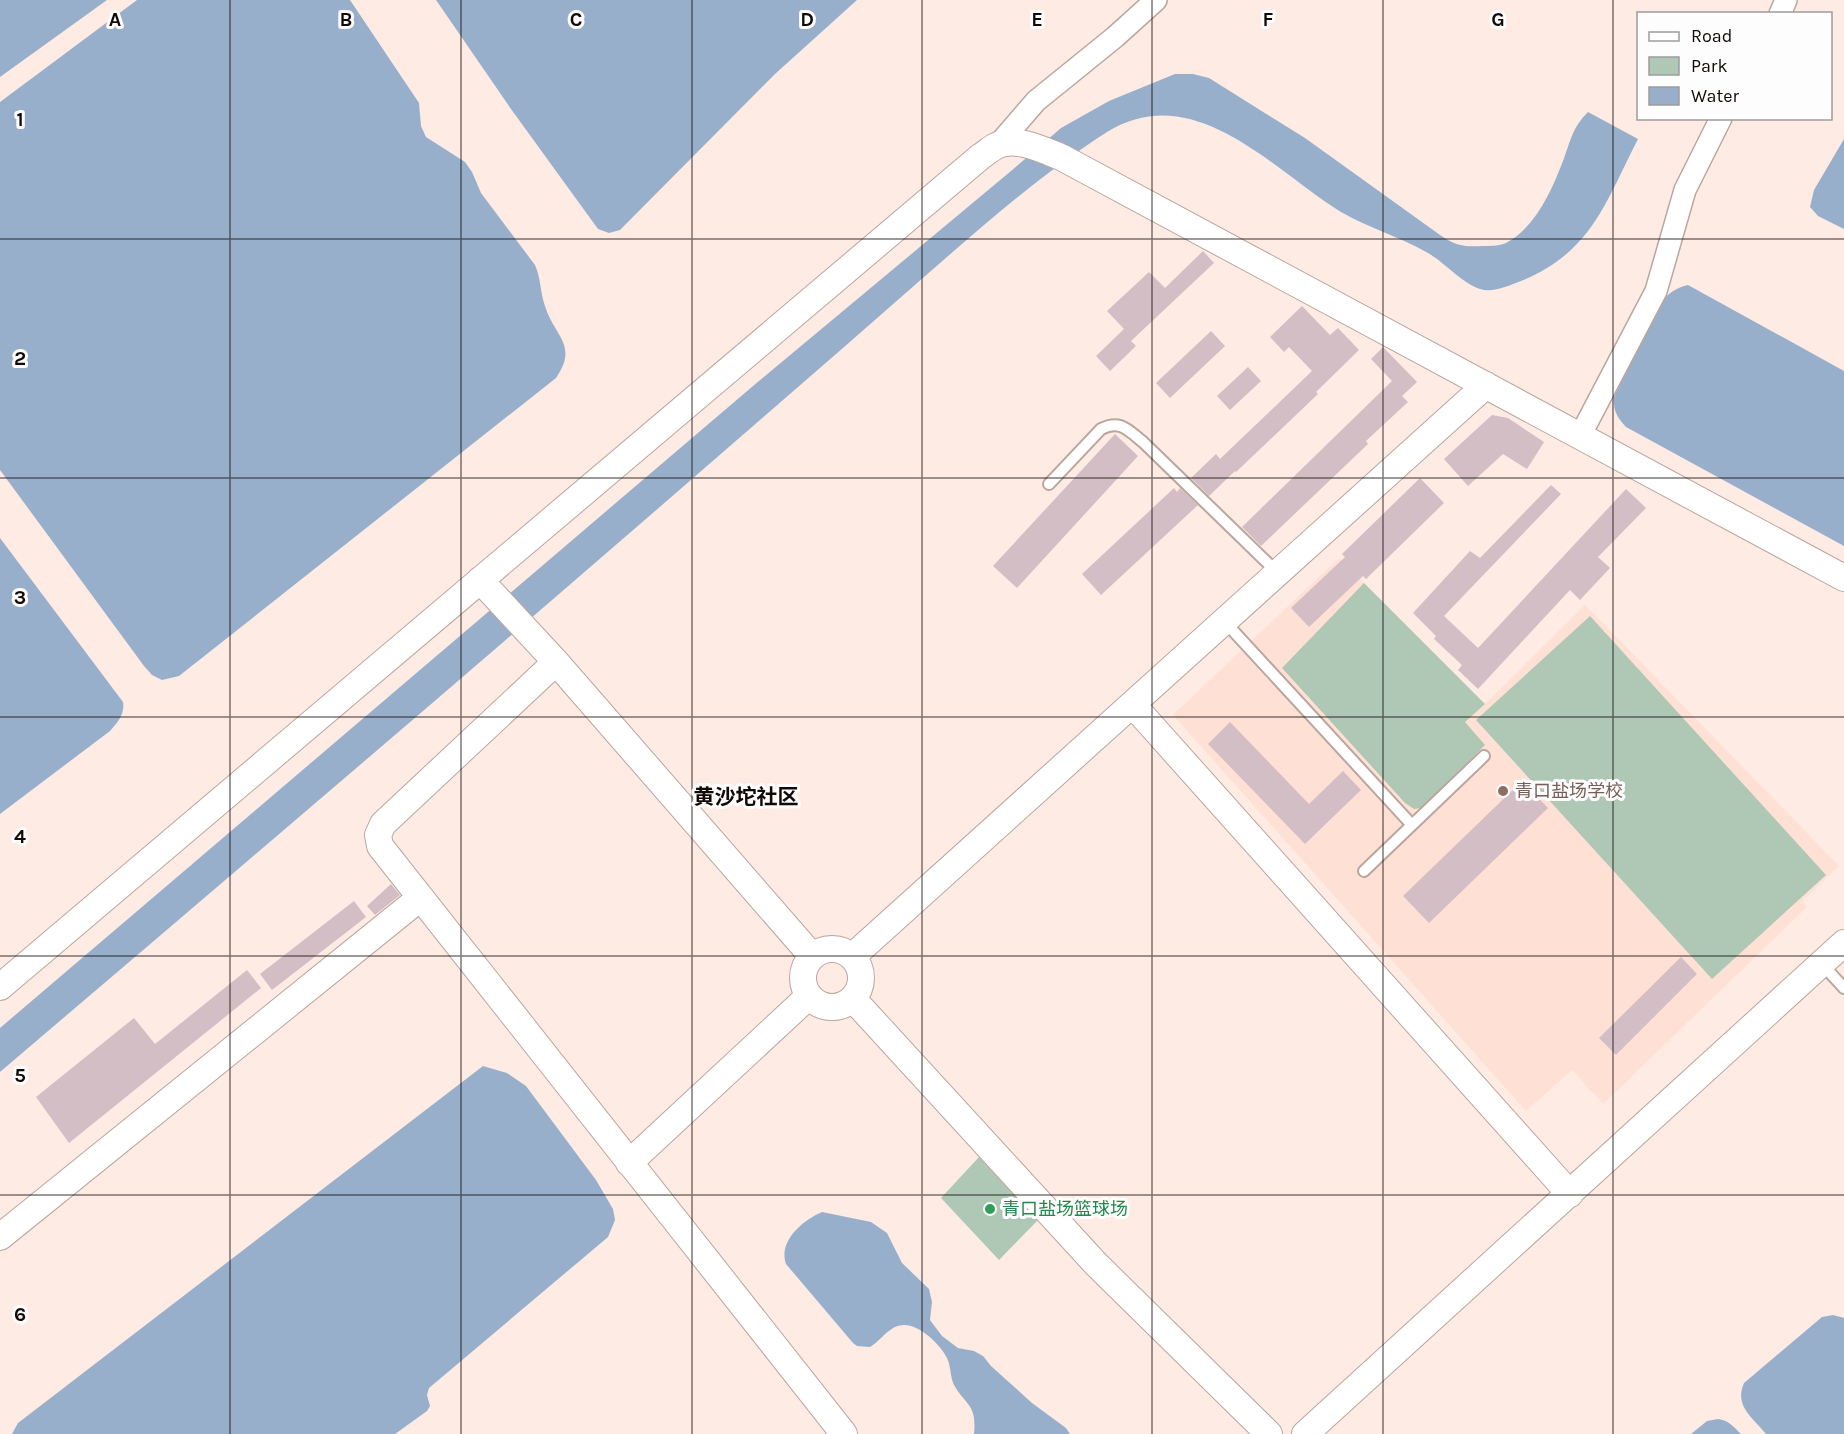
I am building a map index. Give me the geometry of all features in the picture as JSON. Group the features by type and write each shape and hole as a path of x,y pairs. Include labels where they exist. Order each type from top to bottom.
{"street":[{"path":"0,987 980,157 998,145 1035,101 1115,37 1156,0"},
{"path":"1580,436 1656,291 1685,190 1720,120"},
{"path":"998,145 1019,144 1039,148 1061,157 1844,578"},
{"path":"853,956 1486,385"},
{"path":"480,580 556,662 812,956"},
{"path":"556,662 383,824 378,834 380,846 844,1434"},
{"path":"1133,705 1570,1194"},
{"path":"0,1237 420,898"},
{"path":"1305,1434 1844,943"},
{"path":"828,948 837,948 853,956 861,970 862,977 858,993 853,999 839,1007 815,1002 809,996 803,980 804,971 812,956 828,948"},
{"path":"629,1163 809,996"},
{"path":"853,999 1096,1264 1269,1434"}],"lane":[{"path":"1049,484 1101,429 1110,424 1125,427 1278,574"},
{"path":"1225,622 1412,825"},
{"path":"1364,871 1484,756"},
{"path":"1821,964 1844,988"}],"shaded area":[{"name":"青口盐场学校","path":"1339,558 1485,704 1585,605 1839,866 1802,901 1807,907 1603,1104 1572,1070 1526,1111 1173,715"}],"green space":[{"path":"1364,583 1485,704 1465,722 1485,745 1421,808 1414,809 1405,803 1282,668"},
{"path":"1590,616 1826,875 1712,979 1476,720"},
{"name":"青口盐场篮球场","path":"979,1157 1038,1220 999,1260 941,1198"}],"water":[{"path":"0,0 107,0 0,77"},
{"path":"137,0 350,0 419,103 421,126 426,137 465,162 481,193 535,265 545,306 565,349 562,367 556,378 179,676 162,680 152,675 144,666 0,470 0,102"},
{"path":"436,0 857,0 775,74 620,230 609,233 598,229"},
{"path":"1175,74 1193,74 1209,78 1305,138 1440,235 1455,244 1465,246 1503,244 1526,228 1548,196 1575,129 1588,112 1638,139 1605,204 1581,240 1565,256 1545,269 1511,285 1490,290 1473,286 1428,253 1341,212 1260,154 1231,136 1201,123 1171,116 1139,118 1107,132 1033,185 985,224 520,628 0,1072 0,1028 753,386 1061,128 1109,101"},
{"path":"1844,139 1844,229 1818,216 1810,207 1814,190"},
{"path":"1688,285 1844,371 1844,546 1626,427 1618,417 1614,397 1660,303 1672,291"},
{"path":"0,538 123,702 123,710 110,731 0,814"},
{"path":"483,1066 507,1073 526,1086 596,1180 613,1209 615,1220 608,1237 429,1388 427,1395 430,1406 427,1411 395,1434 12,1434 18,1423"},
{"path":"822,1212 871,1222 887,1233 902,1263 929,1289 932,1302 930,1320 942,1336 958,1348 974,1351 983,1356 1032,1403 1066,1428 1070,1434 974,1434 972,1411 954,1385 947,1358 935,1341 916,1328 904,1325 894,1328 870,1347 857,1346 853,1343 786,1264 784,1255 786,1247 794,1232 807,1220"},
{"path":"1833,1315 1844,1318 1844,1434 1766,1434 1743,1405 1741,1398 1744,1383 1822,1317"},
{"path":"1718,1419 1728,1422 1741,1434 1691,1434 1707,1421"}],"building":[{"path":"1203,251 1214,263 1131,341 1136,346 1110,371 1096,356 1124,329 1107,311 1149,272 1165,288"},
{"path":"1302,306 1330,335 1338,328 1359,350 1316,392 1318,394 1209,496 1191,478 1216,454 1220,459 1312,371 1289,347 1284,352 1270,337"},
{"path":"1211,331 1225,346 1170,398 1156,383"},
{"path":"1383,347 1417,382 1402,396 1408,402 1366,441 1368,444 1261,546 1242,527 1392,381 1371,359"},
{"path":"1248,367 1261,381 1230,410 1217,396"},
{"path":"1492,415 1508,418 1544,442 1527,469 1503,454 1468,486 1444,459"},
{"path":"1115,434 1138,456 1017,588 993,566"},
{"path":"1420,478 1444,503 1366,579 1363,576 1309,627 1291,608 1345,557 1342,554"},
{"path":"1551,485 1561,494 1444,616 1478,648 1626,489 1646,508 1598,557 1610,568 1580,600 1570,590 1478,689 1458,670 1462,665 1434,639 1436,636 1413,613 1470,551 1480,558"},
{"path":"1174,488 1177,492 1180,488 1198,505 1101,595 1082,574"},
{"path":"1230,722 1309,804 1343,771 1361,790 1305,844 1208,744"},
{"path":"1522,781 1548,808 1429,923 1403,896"},
{"path":"391,884 400,895 375,915 367,906"},
{"path":"354,901 366,917 272,990 260,974"},
{"path":"1681,957 1697,974 1616,1055 1599,1038"},
{"path":"247,970 261,988 69,1143 36,1097 134,1018 155,1044"}],"place":[{"name":"青口盐场学校","path":"1503,791"},
{"name":"青口盐场篮球场","path":"990,1209"}],"district":[{"name":"黄沙坨社区","path":"746,797"}]}
